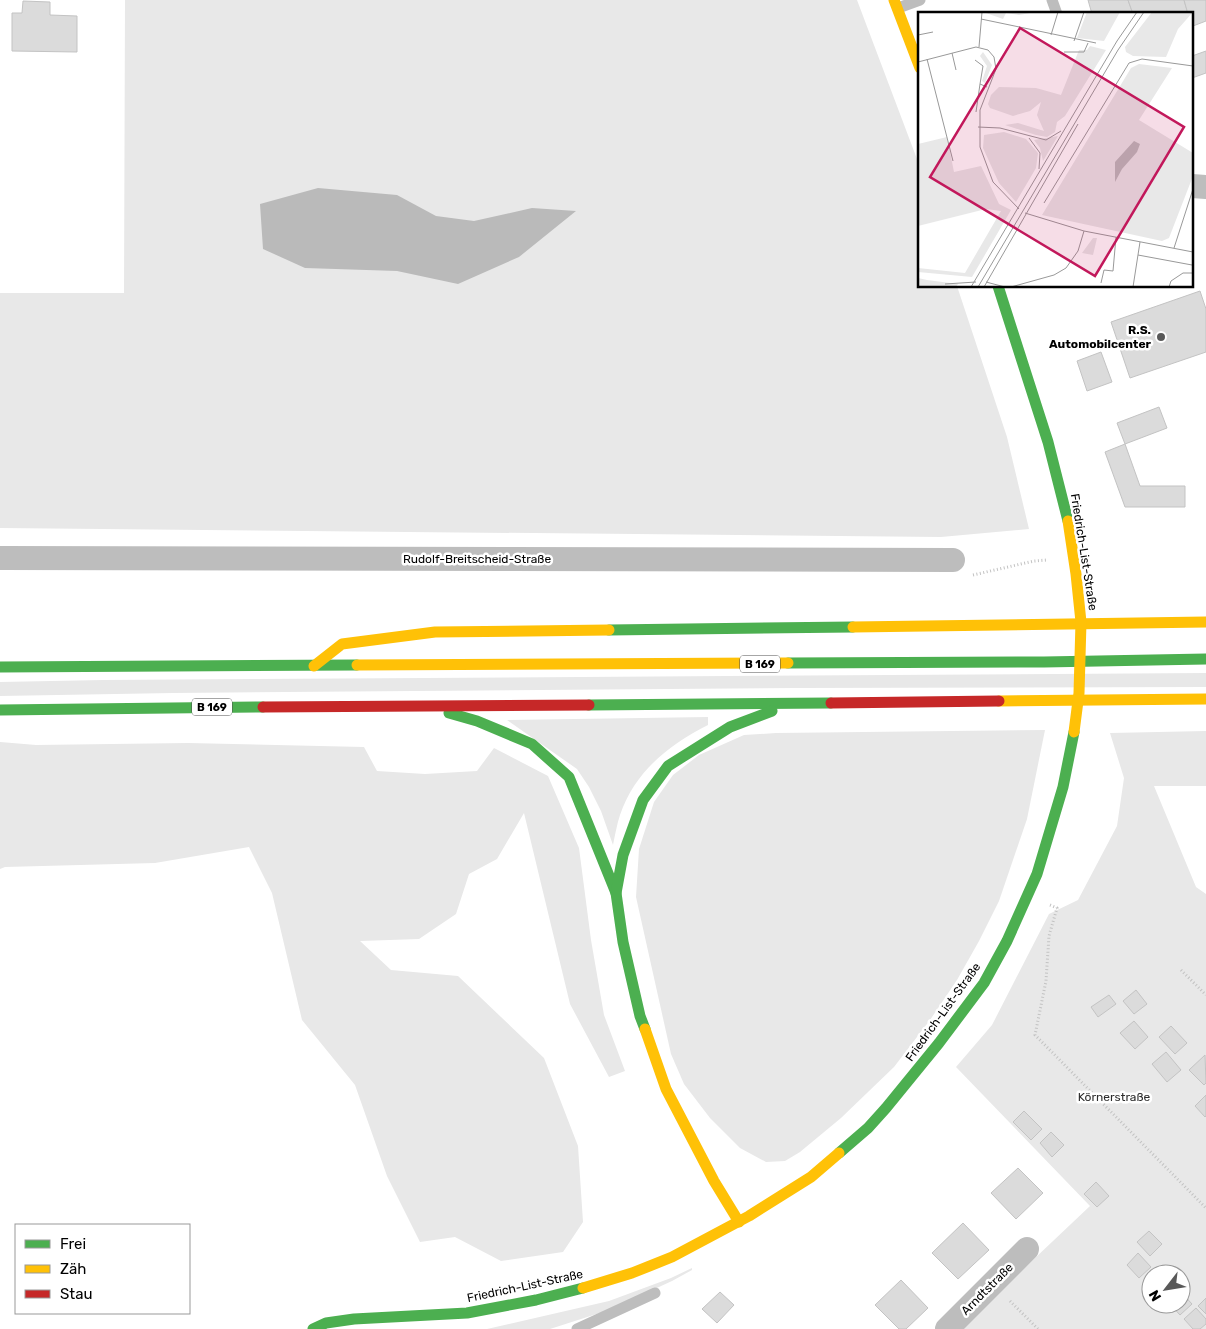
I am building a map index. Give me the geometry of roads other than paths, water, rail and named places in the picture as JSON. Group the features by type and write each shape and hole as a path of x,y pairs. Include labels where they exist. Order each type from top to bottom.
{"main road":[{"path":"896,4 918,63"},
{"name":"Friedrich-List-Straße","path":"313,1329 326,1323 354,1318 468,1317 588,1287 632,1273 672,1257 739,1222 811,1177 868,1128 939,1044 984,984 1007,941 1037,874 1063,787 1074,732 1079,693 1081,622 1073,557 1062,496 1042,421 999,288"},
{"path":"314,666 342,644 435,632 1081,622 1206,622"},
{"name":"B 169","path":"0,667 1034,662 1206,659"},
{"name":"B 169","path":"0,710 1206,699"},
{"path":"616,893 623,855 643,800 668,766 730,727 790,704"},
{"path":"423,705 477,721 532,744 569,777 616,893 623,942 640,1016 666,1089 714,1181 739,1222"}],"street":[{"name":"Rudolf-Breitscheid-Straße","path":"0,558 953,560"},
{"name":"Arndtstraße","path":"947,1329 1028,1249"}],"lane":[{"path":"896,4 920,0"},
{"path":"1052,0 1056,12"},
{"path":"581,1328 655,1293"}],"place":[{"name":"R.S. Automobilcenter","path":"1161,337"}],"park label":[{"name":"Körnerstraße","path":"1114,1097"}]}
